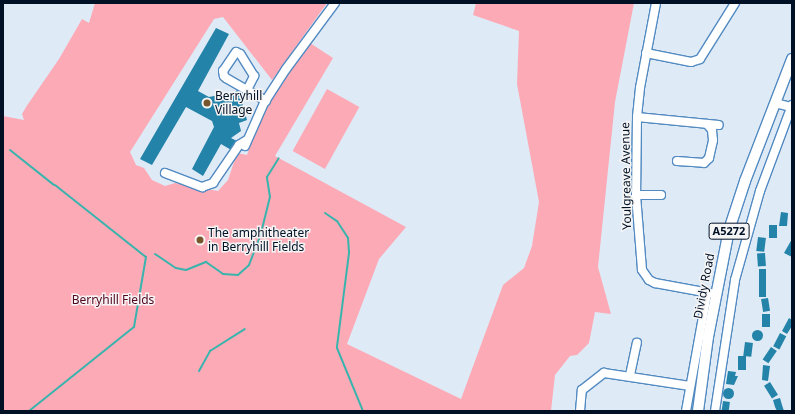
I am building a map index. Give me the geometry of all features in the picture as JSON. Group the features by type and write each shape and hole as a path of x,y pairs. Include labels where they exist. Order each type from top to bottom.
{"main road":[{"name":"Dividy Road","path":"698,411 711,294 732,223 792,59"}],"street":[{"path":"165,173 202,187 213,183 239,145 246,143 266,101 303,43 335,3"},
{"name":"Youlgreave Avenue","path":"656,3 646,53 637,117 636,195 641,261 645,275 655,283 711,294"},
{"path":"646,53 691,62 700,59 735,3"},
{"path":"247,90 254,76 240,54 236,52 223,72 224,76 247,90 266,101"},
{"path":"714,411 735,280 760,191 792,106 775,103"},
{"path":"637,117 719,125"},
{"path":"677,161 704,163 709,158 713,140 712,130 707,124"},
{"path":"636,195 661,195"},
{"name":"Dividy Road","path":"686,411 690,386 711,294"},
{"path":"630,375 637,342"},
{"path":"580,411 582,390 595,379 609,372 690,386"}],"green space":[{"name":"Berryhill Fields","path":"95,3 327,3 272,80 223,17 214,19 130,152 136,165 144,168 152,180 165,186 175,183 218,191 228,180 237,153 247,155 258,122 281,82 310,43 333,58 275,156 406,227 379,259 347,344 461,399 503,285 524,268 532,246 539,202 517,84 519,31 473,15 476,3 634,3 615,102 598,267 611,314 595,312 589,343 577,355 570,356 555,375 551,411 3,411 3,116 24,120 22,114 26,107 59,59 82,19 89,23"},
{"path":"327,89 359,107 325,169 293,151"}],"building":[{"name":"Berryhill Village","path":"216,28 229,34 198,91 209,97 229,93 232,95 237,90 241,95 238,98 241,99 247,120 239,123 241,131 231,138 237,141 233,151 221,144 203,176 192,169 214,127 212,121 186,107 152,165 140,159"},
{"path":"781,212 788,213 787,226 779,226"},
{"path":"769,225 777,225 777,238 769,238"},
{"path":"758,237 766,238 764,252 756,251"},
{"path":"792,239 792,257 784,253"},
{"path":"765,253 766,266 758,267 757,254"},
{"path":"759,269 766,269 766,297 759,297"},
{"path":"768,298 770,311 763,312 761,299"},
{"path":"762,314 770,314 770,327 762,327"},
{"path":"789,318 792,320 792,326 787,334 782,331"},
{"path":"757,329 761,331 763,335 761,339 757,341 753,339 751,335 753,331"},
{"path":"780,333 786,336 779,350 773,346"},
{"path":"745,342 753,343 751,357 743,356"},
{"path":"771,347 777,351 768,363 763,359"},
{"path":"738,356 746,356 746,370 738,370"},
{"path":"763,365 770,366 768,381 762,380"},
{"path":"728,371 736,372 735,376 738,376 734,385 726,384"},
{"path":"770,382 778,395 772,398 764,386"},
{"path":"726,388 730,388 732,389 732,397 726,398 723,395 723,391"},
{"path":"780,398 784,411 777,411 775,407 773,400"},
{"path":"723,401 730,402 729,411 722,411"}],"waterway":[{"path":"10,150 54,185"},
{"path":"155,254 176,268 186,270 206,262 223,274 238,275 249,265 261,233 270,197 267,177 279,158"},
{"path":"55,185 146,257"},
{"path":"325,213 337,221 348,238 349,253 337,347"},
{"path":"29,411 134,327 146,257"},
{"path":"199,371 210,351 245,329"},
{"path":"337,348 363,411"}],"place":[{"name":"Berryhill Village","path":"207,103"},
{"name":"The amphitheater in Berryhill Fields","path":"200,240"}]}
